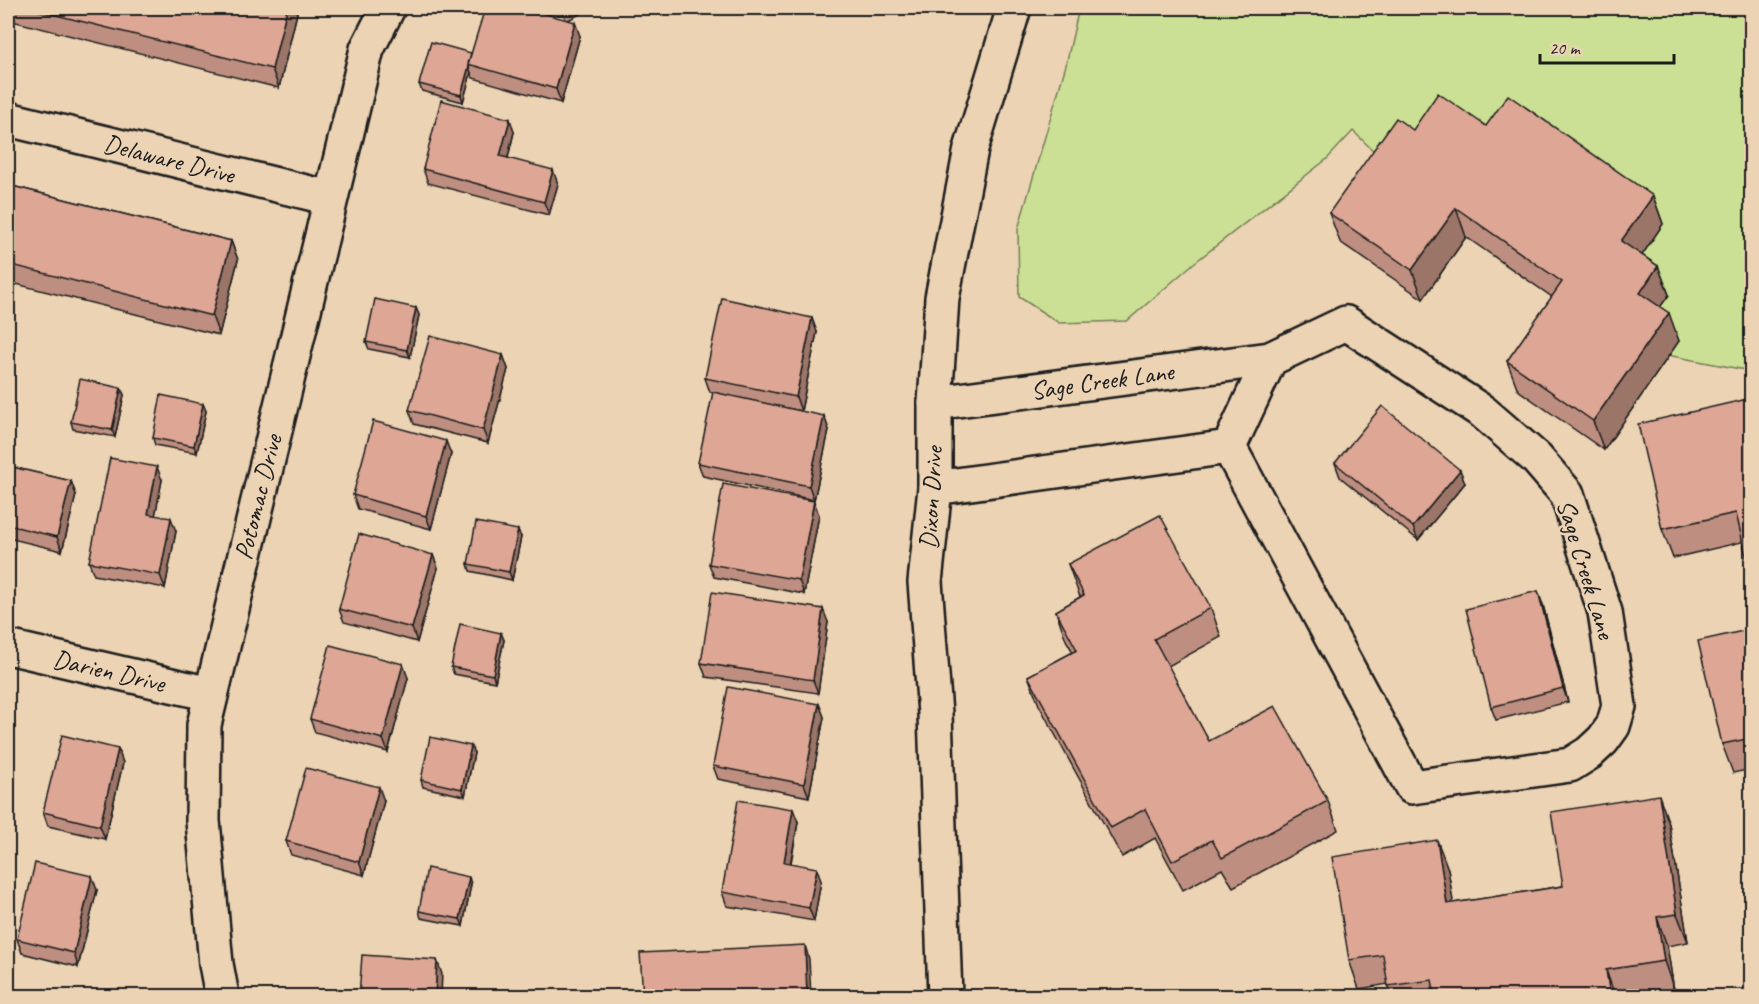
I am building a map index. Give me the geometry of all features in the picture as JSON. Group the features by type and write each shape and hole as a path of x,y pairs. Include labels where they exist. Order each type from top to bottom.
{"street":[{"name":"Potomac Drive","path":"222,996 216,964 203,821 204,725 368,49 388,8"},
{"name":"Dixon Drive","path":"945,996 934,714 925,582 934,488 935,403 942,298 971,149 1014,8"},
{"name":"Delaware Drive","path":"8,119 330,198"},
{"name":"Sage Creek Lane","path":"935,403 1270,358 1346,323 1483,412 1536,458 1567,494 1605,612 1618,706 1613,726 1603,740 1589,753 1570,765 1412,787 1229,447"},
{"path":"934,488 1229,447 1270,358"},
{"name":"Darien Drive","path":"8,647 210,694"}],"green space":[{"path":"1079,8 1751,8 1751,371 1667,355 1381,158 1353,131 1327,159 1194,263 1127,321 1059,323 1019,297 1018,229 1066,65"}],"building":[{"path":"28,8 287,8 272,69"},
{"path":"485,8 524,8 575,22 556,89 468,64"},
{"path":"431,42 471,53 461,95 419,84"},
{"path":"1438,93 1486,126 1508,95 1653,196 1621,241 1658,266 1640,293 1669,313 1593,421 1507,361 1562,282 1456,208 1412,270 1329,213 1396,118 1413,130"},
{"path":"441,100 510,119 500,156 553,170 544,202 423,169"},
{"path":"8,185 231,241 212,316 8,264"},
{"path":"722,298 812,318 796,397 705,378"},
{"path":"375,299 416,308 407,350 366,342"},
{"path":"430,336 503,355 483,430 409,410"},
{"path":"80,379 121,388 112,430 71,422"},
{"path":"713,392 824,416 809,486 698,463"},
{"path":"161,395 203,404 194,446 153,438"},
{"path":"1752,398 1752,582 1736,513 1662,529 1638,424"},
{"path":"1382,406 1460,470 1413,527 1335,463"},
{"path":"373,421 446,441 426,516 353,495"},
{"path":"110,458 157,467 148,514 171,518 160,575 89,562"},
{"path":"8,466 71,481 57,537 8,525"},
{"path":"723,484 814,501 799,580 709,564"},
{"path":"1160,515 1211,608 1154,639 1209,741 1275,706 1328,801 1222,858 1212,840 1172,861 1145,809 1111,828 1028,676 1077,650 1056,611 1084,595 1068,564"},
{"path":"476,522 518,530 509,572 468,564"},
{"path":"359,534 433,555 412,628 339,609"},
{"path":"1538,591 1563,688 1491,707 1466,609"},
{"path":"712,592 823,609 813,680 701,663"},
{"path":"460,624 501,633 493,675 451,667"},
{"path":"1752,629 1752,738 1722,744 1698,641"},
{"path":"330,645 403,664 383,739 310,719"},
{"path":"728,687 819,704 804,784 713,766"},
{"path":"62,735 118,749 100,826 43,812"},
{"path":"430,737 471,746 462,789 421,780"},
{"path":"306,768 379,787 359,862 286,841"},
{"path":"1659,795 1677,914 1657,917 1664,961 1606,970 1610,996 1435,996 1432,980 1388,986 1383,955 1349,960 1332,857 1437,840 1447,904 1563,886 1551,812"},
{"path":"738,800 793,809 784,862 817,868 809,908 722,892"},
{"path":"35,863 92,876 74,953 17,939"},
{"path":"427,868 469,877 460,919 419,911"},
{"path":"805,945 807,996 643,996 640,953"},
{"path":"362,955 437,960 435,996 359,996"}]}
